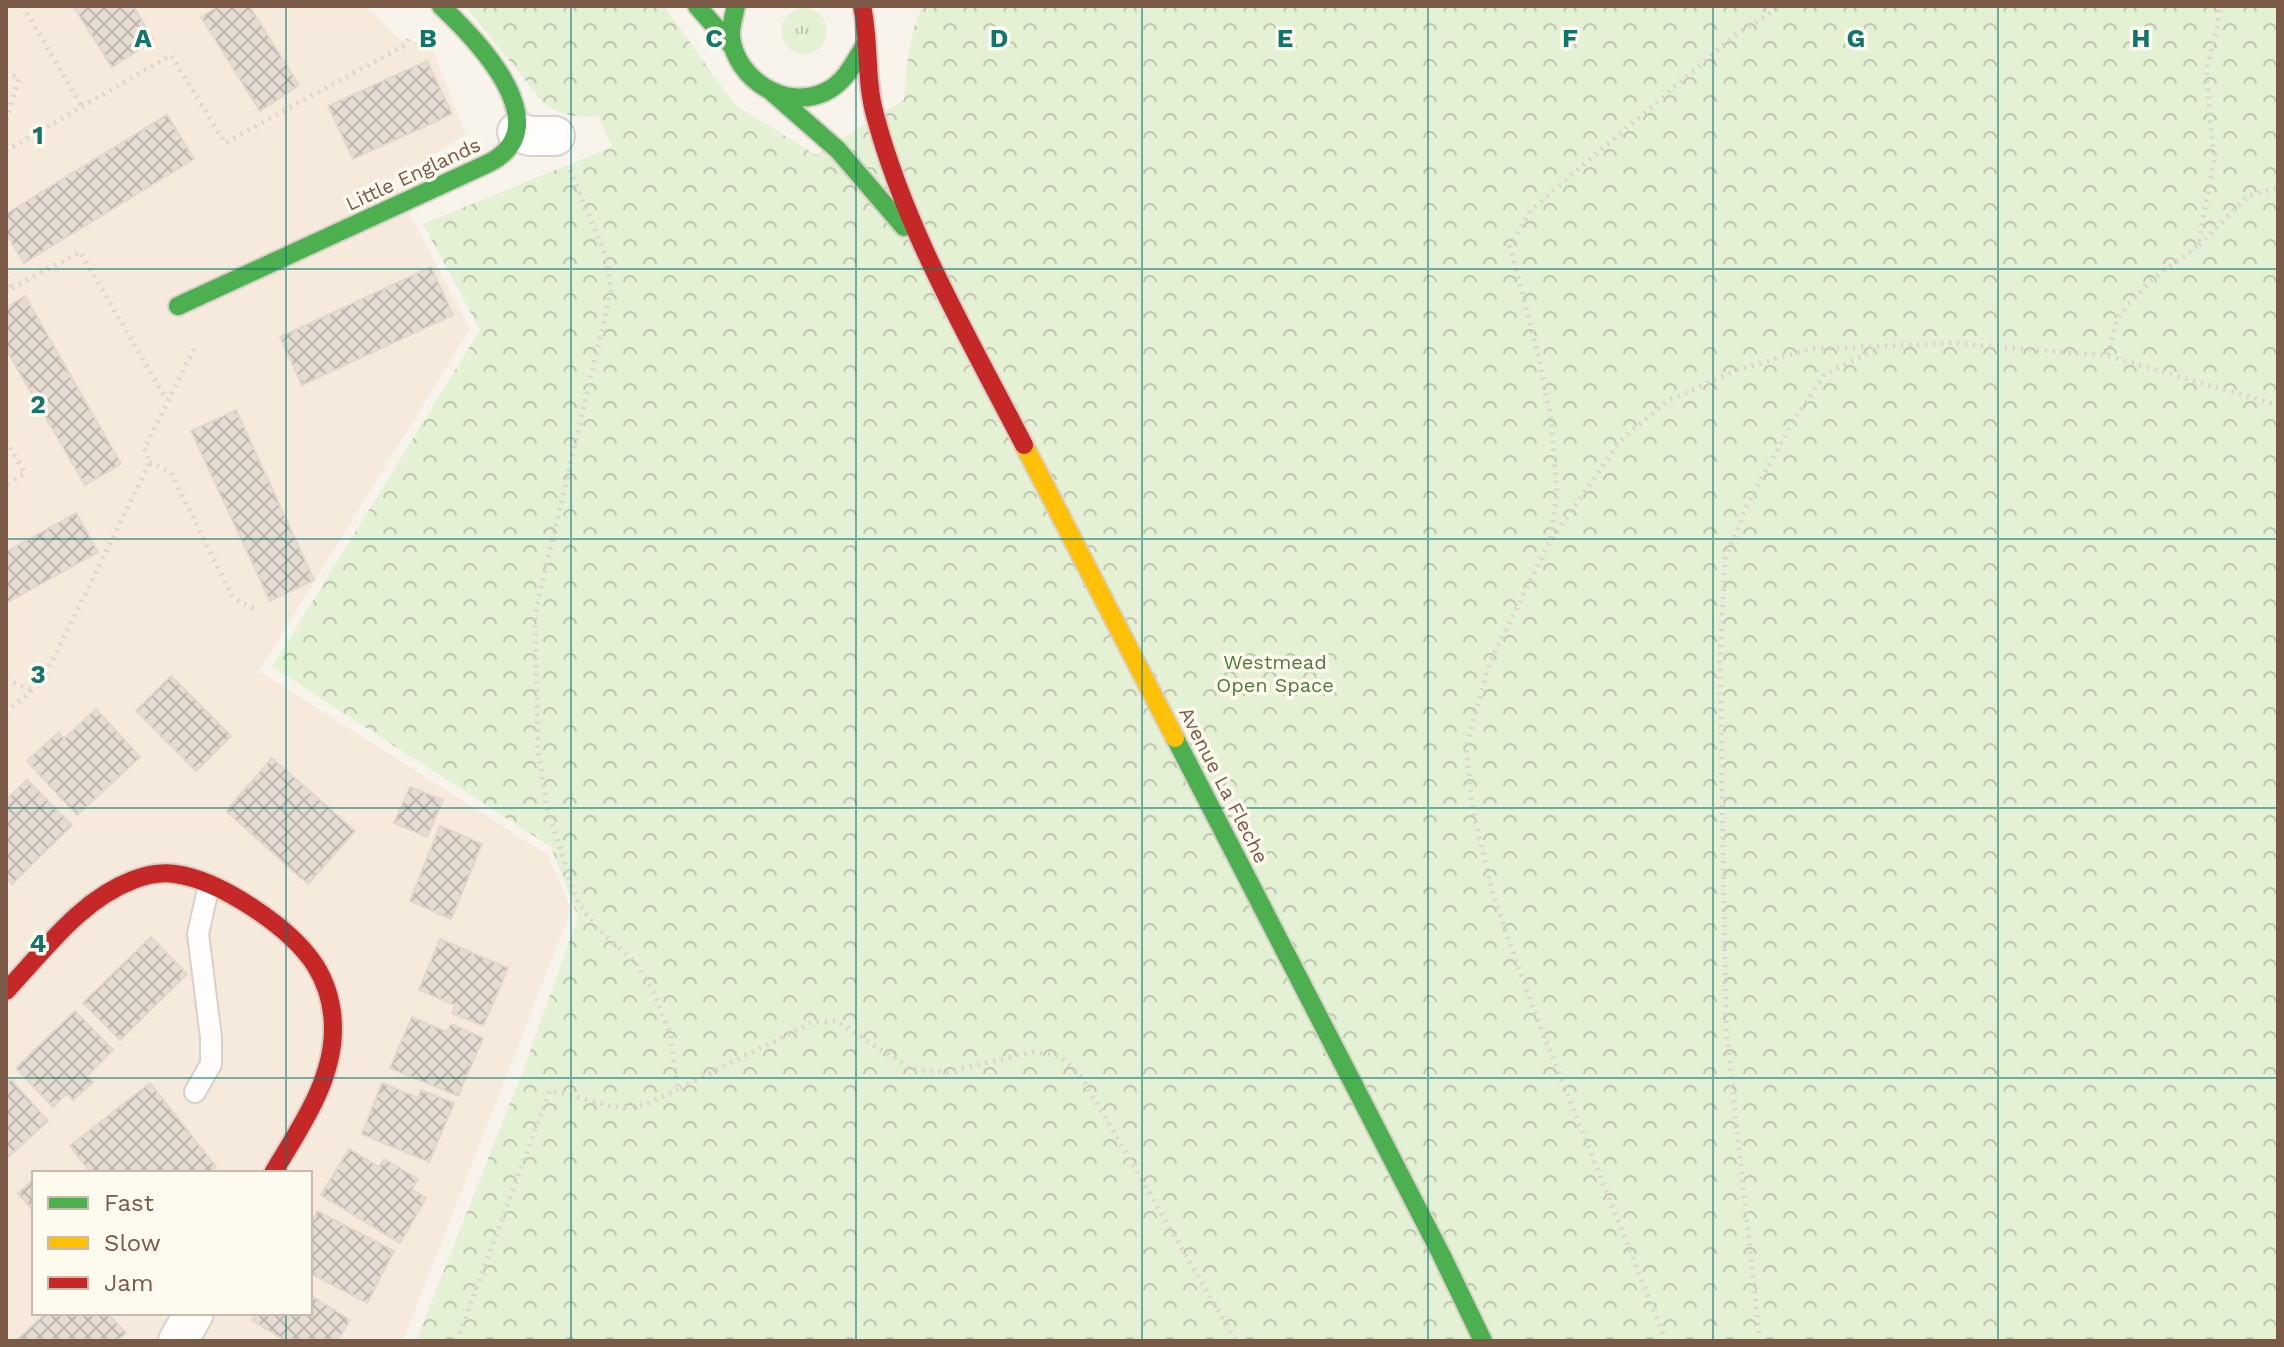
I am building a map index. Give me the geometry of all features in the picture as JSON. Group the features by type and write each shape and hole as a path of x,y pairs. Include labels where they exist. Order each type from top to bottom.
{"main road":[{"path":"441,6 468,33 501,79 513,103 517,132"},
{"name":"Avenue La Fleche","path":"697,6 733,47 739,64 750,78 773,93 838,150 924,250"},
{"path":"733,47 731,29 736,6"},
{"name":"Avenue La Fleche","path":"862,6 869,92 878,127 924,250 1483,1341"},
{"path":"773,93 799,98 817,96 847,78 858,63 865,38 881,6"},
{"name":"Little Englands","path":"198,290 485,165 507,152 517,132"},
{"path":"6,991 85,908 119,886 137,879 171,873 193,878 269,919 296,940 312,959 332,1006 331,1058 320,1089 274,1171"}],"street":[{"path":"517,132 530,136 555,136"},
{"path":"178,1341 193,1315"}],"lane":[{"path":"195,1092 211,1064 211,1038 198,934 209,885"}],"path":[{"path":"23,6 82,107"},
{"path":"1549,543 1557,493 1551,419 1510,246 1531,210 1734,36 1781,6"},
{"path":"2198,246 2214,161 2206,71 2220,6"},
{"path":"6,151 171,55 225,143 405,45 411,31"},
{"path":"6,72 19,78 9,98 6,120"},
{"path":"555,136 607,258 611,291 535,614 538,751 547,807 573,889 596,927 635,962 654,993 670,1033 678,1089"},
{"path":"2108,356 2118,317 2150,281 2198,246 2248,196 2278,188"},
{"path":"6,278 9,290 80,252 167,401"},
{"path":"198,290 167,401 144,449 150,462 171,473 233,598 258,611"},
{"path":"1666,1341 1533,1008 1493,894 1473,811 1466,748 1490,662 1549,543 1620,441 1667,401 1737,370 1810,349 1955,343 2108,356 2278,405"},
{"path":"1760,1341 1726,1029 1720,660 1725,559 1749,501 1794,420 1825,374 1883,345"},
{"path":"6,441 25,473 6,485"},
{"path":"6,712 42,682 150,462"},
{"path":"6,680 32,690"},
{"path":"457,1341 550,1090 615,1107 645,1105 813,1022 837,1021 911,1069 948,1072 1033,1052 1060,1056 1082,1078 1236,1341"}],"shaded area":[{"path":"6,6 366,6 399,39 431,44 466,135 392,180 470,329 259,671 548,855 571,910 403,1341 6,1341"}],"green space":[{"name":"Westmead Open Space","path":"465,6 664,6 734,104 816,155 904,100 909,52 922,6 2278,6 2278,1341 416,1341 522,1073 578,917 551,847 272,667 480,330 423,224 612,147 598,116 571,116 546,106"},
{"path":"804,8 820,15 827,31 820,47 804,54 788,47 781,31 788,15"}],"building":[{"path":"73,6 133,6 154,40 112,67"},
{"path":"219,6 249,6 299,85 260,111 201,17"},
{"path":"427,61 452,114 353,159 328,106"},
{"path":"167,115 194,159 24,263 6,233 6,214"},
{"path":"431,267 453,315 302,385 280,337"},
{"path":"25,296 121,464 85,485 6,349 6,308"},
{"path":"236,410 314,580 270,601 191,431"},
{"path":"76,513 98,552 6,603 6,552"},
{"path":"171,676 231,736 196,771 136,711"},
{"path":"96,709 140,757 77,815 27,761 59,732 64,739"},
{"path":"272,758 355,831 308,884 226,811"},
{"path":"27,780 72,825 12,884 6,877 6,800"},
{"path":"410,787 443,800 427,837 394,823"},
{"path":"440,826 482,844 451,919 410,901"},
{"path":"151,937 187,974 120,1040 83,1003"},
{"path":"440,939 508,968 483,1026 452,1013 455,1005 419,990"},
{"path":"75,1011 113,1050 87,1076 93,1082 73,1100 67,1093 53,1107 16,1068"},
{"path":"412,1017 447,1032 451,1024 483,1038 458,1096 390,1068"},
{"path":"11,1080 48,1121 6,1159 6,1084"},
{"path":"150,1083 216,1167 211,1171 89,1171 70,1146"},
{"path":"382,1083 418,1098 421,1090 454,1103 429,1162 362,1134"},
{"path":"349,1149 379,1167 384,1159 418,1179 412,1189 426,1198 400,1243 321,1195"},
{"path":"32,1181 32,1210 18,1193"},
{"path":"317,1211 394,1251 367,1303 312,1274 312,1221"},
{"path":"312,1296 350,1320 337,1341 286,1341 252,1320 255,1315 312,1315"},
{"path":"44,1315 109,1315 126,1333 117,1341 16,1341"}],"traffic: fast":[{"path":"178,306 489,163 509,147 517,128 515,106 505,83 491,60 441,6"},
{"path":"697,6 733,47"},
{"path":"736,6 731,33 735,52 752,78 779,94 810,97 825,92 848,72 865,45"},
{"path":"773,93 838,150 904,227"},
{"path":"1175,738 1483,1341"}],"traffic: slow":[{"path":"1024,445 1175,738"}],"traffic: jam":[{"path":"862,6 872,101 888,158 940,284 1024,445"},
{"path":"6,991 80,913 114,889 138,878 164,873 193,878 232,895 272,921 304,950 315,965 326,988 333,1021 331,1049 321,1086 274,1171"}]}
